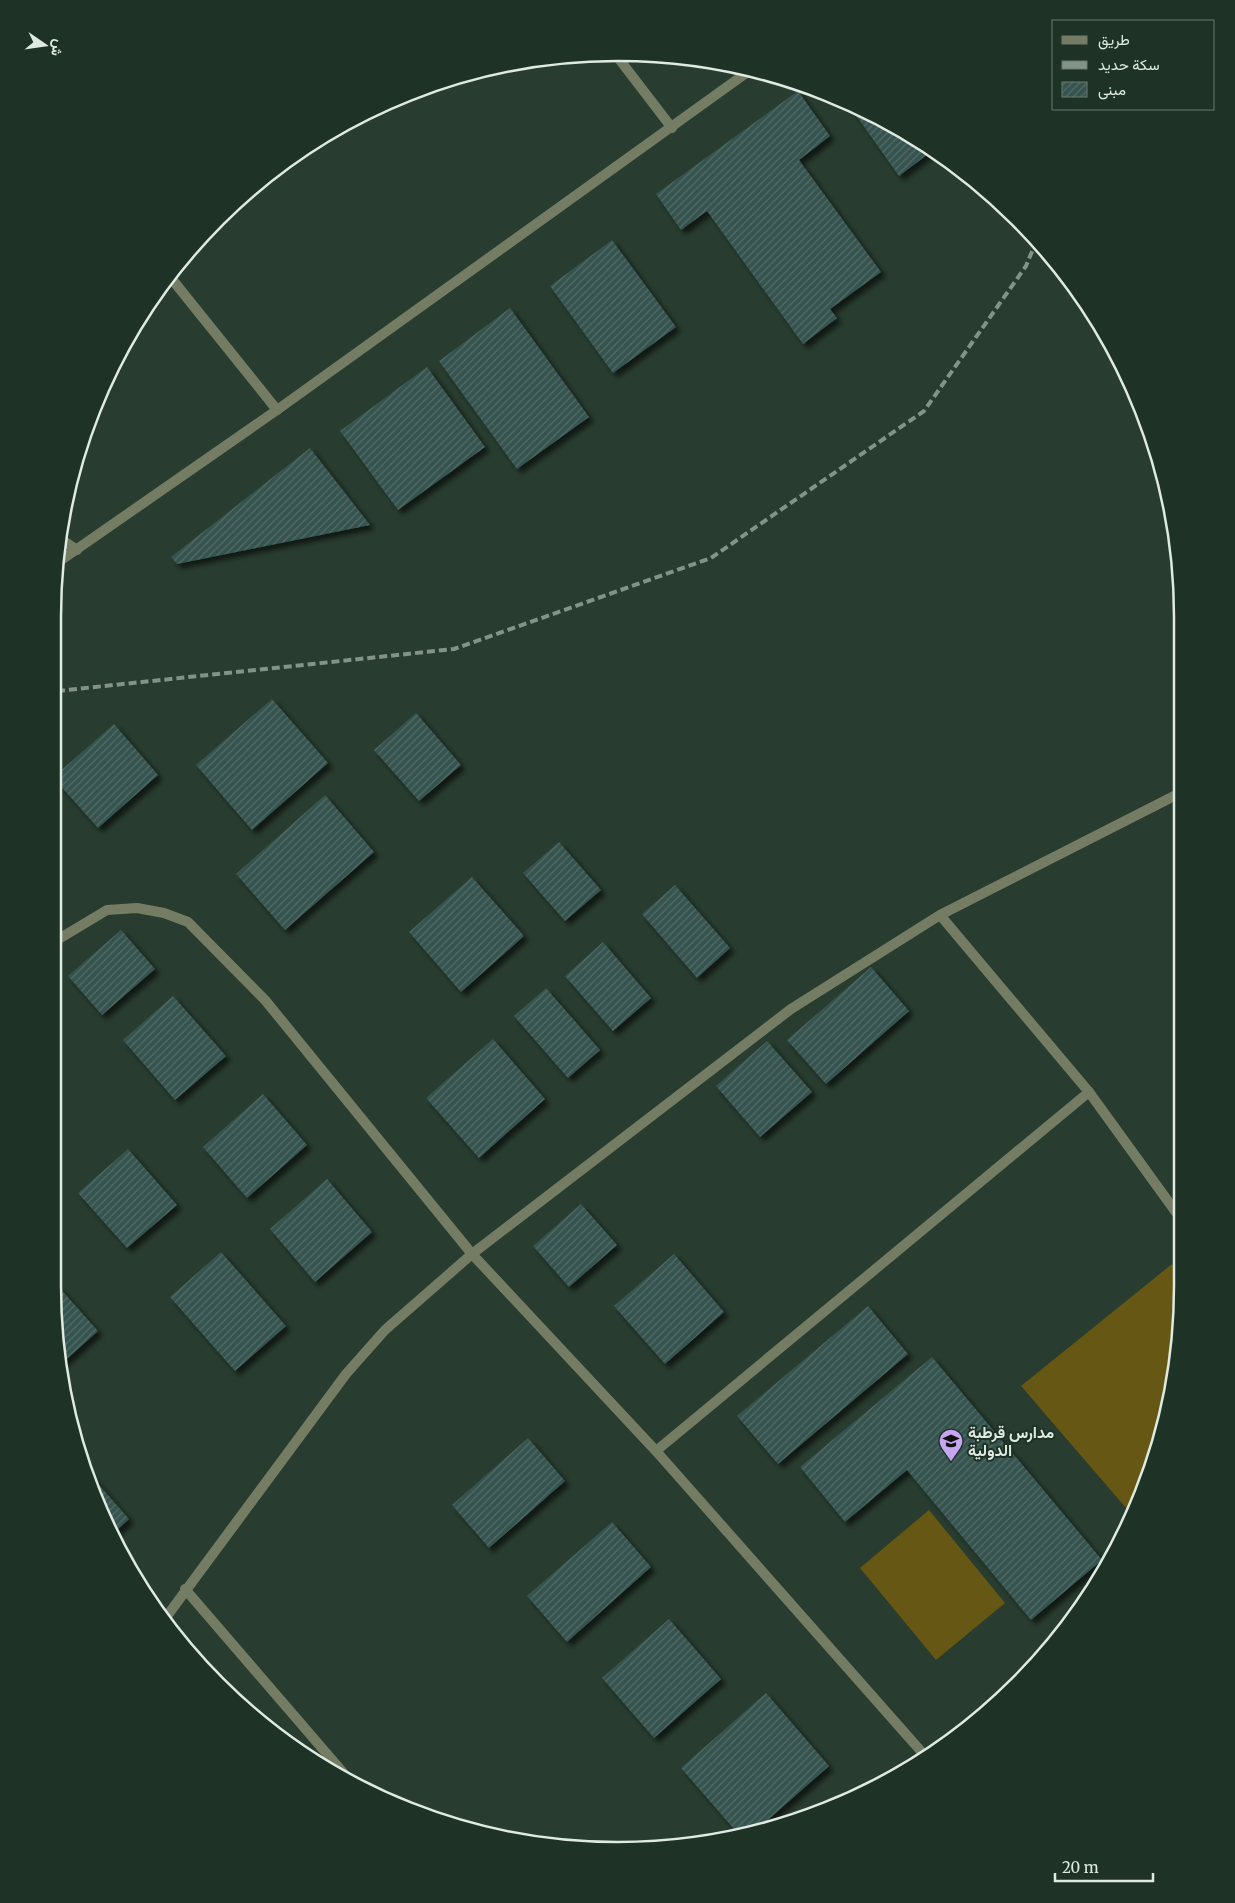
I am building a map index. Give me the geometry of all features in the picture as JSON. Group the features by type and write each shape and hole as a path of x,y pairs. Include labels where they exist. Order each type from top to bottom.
{"street":[{"path":"621,61 672,128"},
{"path":"64,559 277,410 743,76"},
{"path":"174,282 277,410"},
{"path":"66,543 77,550"},
{"path":"168,1614 346,1374 385,1330 472,1254 791,1009 940,916 1174,796"},
{"path":"61,938 107,910 138,908 164,913 188,922 265,1000 472,1254 656,1451 922,1751"},
{"path":"940,916 1089,1092 1174,1209"},
{"path":"656,1451 1089,1092"},
{"path":"185,1589 337,1766"}],"shaded area":[{"path":"1172,1264 1174,1266 1173,1322 1163,1394 1144,1464 1126,1508 1021,1386"},
{"path":"929,1510 1005,1603 936,1660 860,1568"}],"building":[{"path":"797,92 830,136 799,160 881,272 830,309 837,318 803,344 707,211 681,230 656,194"},
{"path":"856,116 896,136 927,155 899,176"},
{"path":"612,240 676,327 613,373 550,286"},
{"path":"510,308 589,417 517,469 439,361"},
{"path":"427,367 485,447 398,510 340,431"},
{"path":"310,448 370,525 177,564 171,557"},
{"path":"272,699 328,763 252,830 196,765"},
{"path":"416,713 461,765 419,801 374,750"},
{"path":"114,724 158,775 98,828 61,786 61,770"},
{"path":"325,795 374,852 285,930 236,874"},
{"path":"559,842 601,890 565,921 523,873"},
{"path":"472,877 524,936 461,992 409,932"},
{"path":"675,885 730,948 697,978 642,914"},
{"path":"121,930 155,969 102,1015 68,976"},
{"path":"603,942 651,998 613,1031 565,976"},
{"path":"871,967 909,1011 826,1084 787,1040"},
{"path":"546,988 600,1050 568,1078 514,1016"},
{"path":"173,996 226,1056 175,1100 123,1040"},
{"path":"493,1039 545,1099 479,1158 426,1098"},
{"path":"767,1041 812,1092 760,1137 716,1086"},
{"path":"263,1094 307,1145 247,1198 203,1147"},
{"path":"128,1149 177,1205 127,1248 78,1193"},
{"path":"327,1179 372,1232 315,1282 270,1229"},
{"path":"581,1204 617,1245 569,1287 533,1246"},
{"path":"221,1252 286,1326 235,1371 170,1297"},
{"path":"674,1254 724,1312 665,1364 614,1306"},
{"path":"61,1290 98,1331 66,1359"},
{"path":"868,1306 908,1354 778,1464 737,1416"},
{"path":"932,1357 1101,1559 1031,1620 907,1470 845,1522 800,1467"},
{"path":"528,1438 565,1481 489,1548 452,1505"},
{"path":"99,1485 129,1519 118,1529"},
{"path":"612,1522 651,1567 567,1642 527,1596"},
{"path":"669,1619 721,1679 654,1738 602,1678"},
{"path":"766,1693 829,1766 766,1821 734,1829 681,1768"}],"railway":[{"path":"61,691 454,649 711,558 924,411 1026,266 1033,248"}],"place":[{"name":"مدارس قرطبة الدولية","path":"951,1462"}]}
